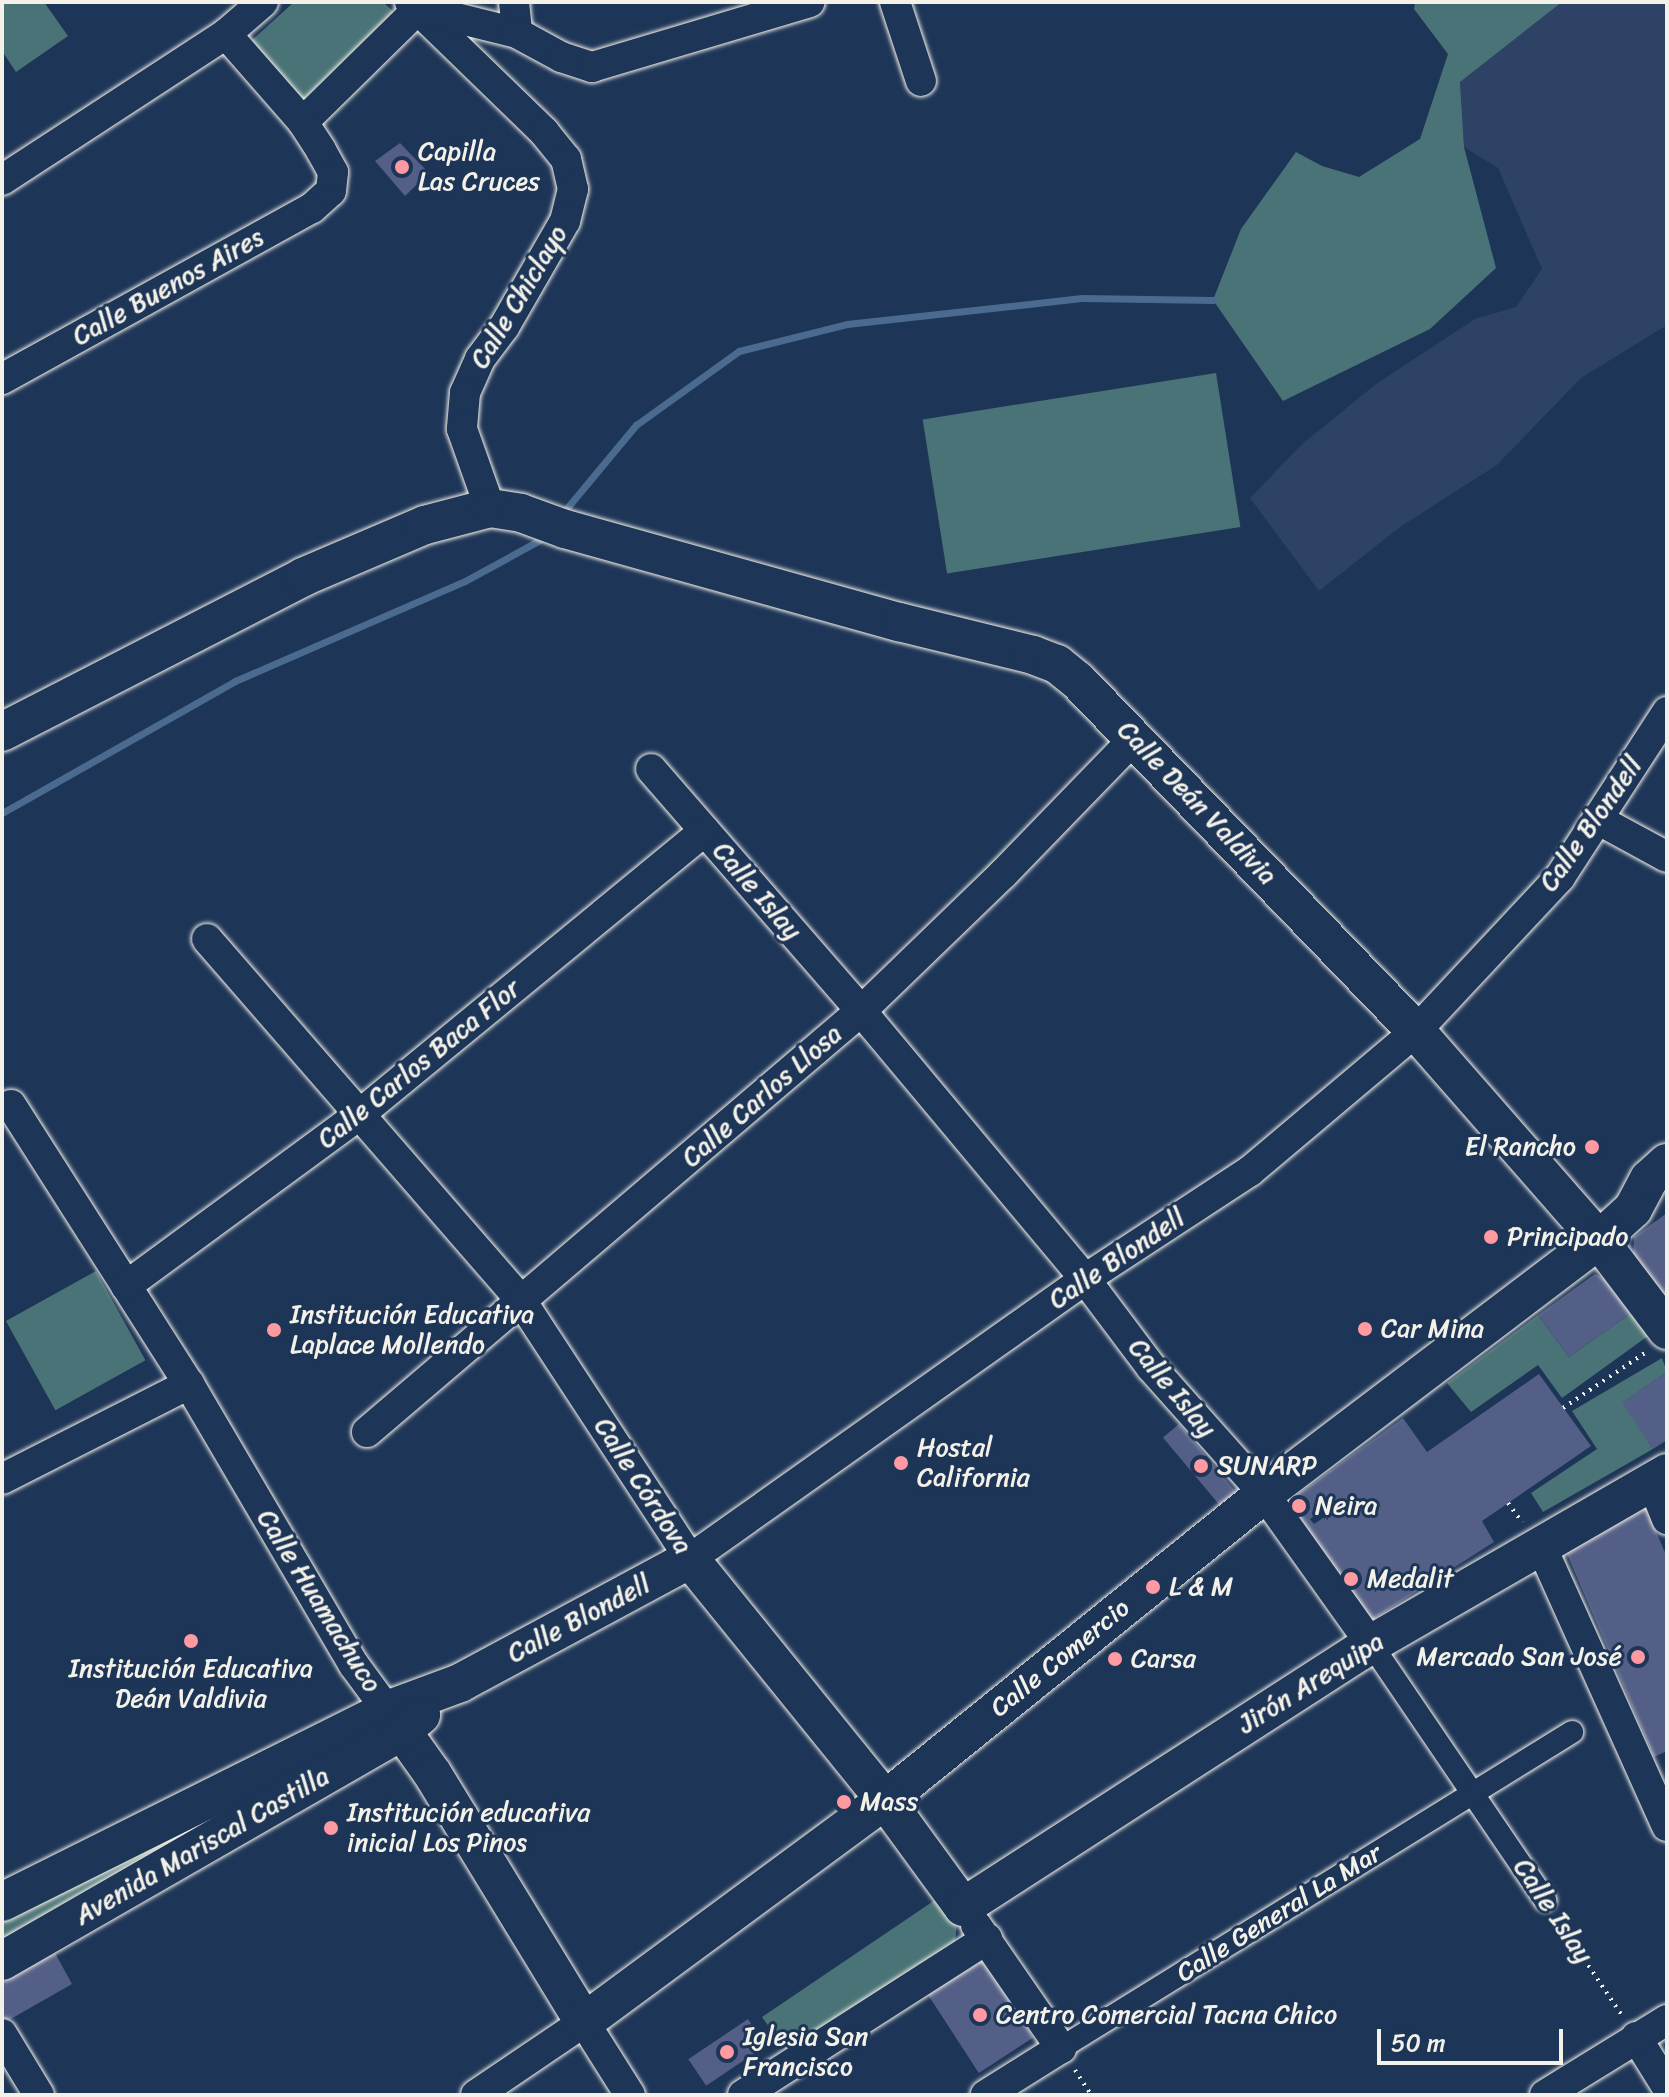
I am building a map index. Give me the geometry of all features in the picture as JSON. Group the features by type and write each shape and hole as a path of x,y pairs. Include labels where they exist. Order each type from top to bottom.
{"street":[{"path":"2,180 226,34 263,2"},
{"path":"514,2 517,33"},
{"path":"226,34 303,122 414,6 517,33 561,57 592,67 810,2"},
{"path":"895,2 921,81"},
{"name":"Calle Chiclayo","path":"414,6 544,132 566,159 573,189 565,221 504,327 480,359 465,393 462,429 506,510"},
{"name":"Calle Buenos Aires","path":"2,379 312,208 331,191 333,172 303,122"},
{"path":"2,732 303,577 425,525 506,510"},
{"name":"Calle Deán Valdivia","path":"506,510 565,529 1057,664 1135,738 1416,1031 1599,1240 1661,1338"},
{"name":"Calle Blondell","path":"394,1721 690,1559 1085,1279 1250,1171 1416,1031 1560,877 1667,712"},
{"name":"Calle Carlos Llosa","path":"367,1432 861,1011 1003,874 1135,738"},
{"name":"Calle Islay","path":"651,769 861,1011 1085,1279 1151,1367 1264,1494 1475,1793 1545,1900"},
{"path":"1599,820 1667,857"},
{"name":"Calle Carlos Baca Flor","path":"126,1286 360,1114 705,831"},
{"name":"Calle Córdova","path":"207,939 522,1302 690,1559 885,1800 987,1939 1061,2048"},
{"name":"Calle Huamachuco","path":"11,1105 189,1384 347,1653 432,1773 630,2095"},
{"name":"Calle Comercio","path":"476,2095 584,2022 885,1800 1264,1494 1650,1202 1649,1179 1667,1163"},
{"path":"2,1479 189,1384"},
{"path":"1660,1478 1667,1519"},
{"name":"Jirón Arequipa","path":"963,1907 1371,1644 1660,1478"},
{"path":"1541,1546 1659,1786 1667,1826"},
{"name":"Avenida Mariscal Castilla","path":"2,1902 394,1721"},
{"name":"Avenida Mariscal Castilla","path":"2,1961 394,1721"},
{"name":"Calle General La Mar","path":"986,2095 1572,1732"},
{"path":"743,2095 987,1939"},
{"path":"1545,2095 1667,2020"},
{"path":"2,2034 39,2095"},
{"path":"1636,2037 1667,2087"}],"path":[{"path":"1563,1408 1661,1338"},
{"name":"Calle Islay","path":"1545,1900 1636,2037"}],"shaded area":[{"path":"1562,2 1667,2 1667,325 1581,378 1497,465 1400,527 1319,591 1250,498 1302,444 1376,384 1475,319 1516,307 1542,269 1498,168 1464,147 1460,82"}],"green space":[{"path":"2,2 44,2 68,36 16,72 2,51"},
{"path":"294,2 383,2 398,16 306,107 249,43"},
{"path":"1415,2 1562,2 1460,82 1464,147 1496,268 1430,329 1283,401 1213,300 1241,229 1296,152 1322,166 1359,177 1420,139 1448,54 1414,9"},
{"path":"1216,373 1240,527 947,574 923,419"},
{"path":"96,1271 145,1360 55,1410 6,1321"},
{"path":"1631,1313 1648,1336 1562,1398 1538,1365 1471,1412 1447,1383 1538,1315 1569,1357"},
{"path":"1662,1358 1667,1372 1623,1402 1653,1449 1543,1512 1531,1493 1597,1449 1572,1411"},
{"path":"335,1749 2,1947 2,1913"},
{"path":"938,1898 957,1924 955,1941 787,2052 762,2017"}],"building":[{"name":"Capilla Las Cruces","path":"400,143 429,173 405,196 375,161"},
{"path":"1667,1213 1667,1302 1633,1257 1634,1237"},
{"path":"1595,1274 1609,1280 1631,1313 1569,1357 1538,1315"},
{"path":"1667,1372 1667,1440 1653,1449 1622,1402"},
{"path":"1539,1374 1591,1446 1482,1521 1494,1542 1370,1621 1288,1507 1290,1500 1403,1418 1427,1452","holes":["1325,1509 1329,1514 1314,1524 1310,1519"]},
{"name":"SUNARP","path":"1179,1424 1238,1494 1222,1508 1163,1437"},
{"name":"Mercado San José","path":"1644,1504 1667,1557 1667,1751 1654,1757 1565,1549"},
{"path":"55,1953 72,1984 2,2024 2,1983"},
{"name":"Centro Comercial Tacna Chico","path":"981,1957 1033,2038 979,2073 926,1992"},
{"name":"Iglesia San Francisco","path":"748,2019 766,2046 706,2086 688,2059"}],"waterway":[{"path":"562,514 636,425 739,351 847,324 1082,298 1213,300"},
{"path":"2,813 235,681 465,581 540,540 547,533"}],"place":[{"name":"Capilla Las Cruces","path":"402,167"},
{"name":"El Rancho","path":"1592,1147"},
{"name":"Principado","path":"1491,1237"},
{"name":"Car Mina","path":"1365,1329"},
{"name":"Institución Educativa Laplace Mollendo","path":"274,1330"},
{"name":"Hostal California","path":"901,1463"},
{"name":"SUNARP","path":"1201,1466"},
{"name":"Neira","path":"1299,1506"},
{"name":"Medalit","path":"1351,1579"},
{"name":"L & M","path":"1153,1587"},
{"name":"Institución Educativa Deán Valdivia","path":"191,1641"},
{"name":"Mercado San José","path":"1638,1657"},
{"name":"Carsa","path":"1115,1659"},
{"name":"Mass","path":"844,1802"},
{"name":"Institución educativa inicial Los Pinos","path":"331,1828"},
{"name":"Centro Comercial Tacna Chico","path":"980,2015"},
{"name":"Iglesia San Francisco","path":"727,2052"}]}
